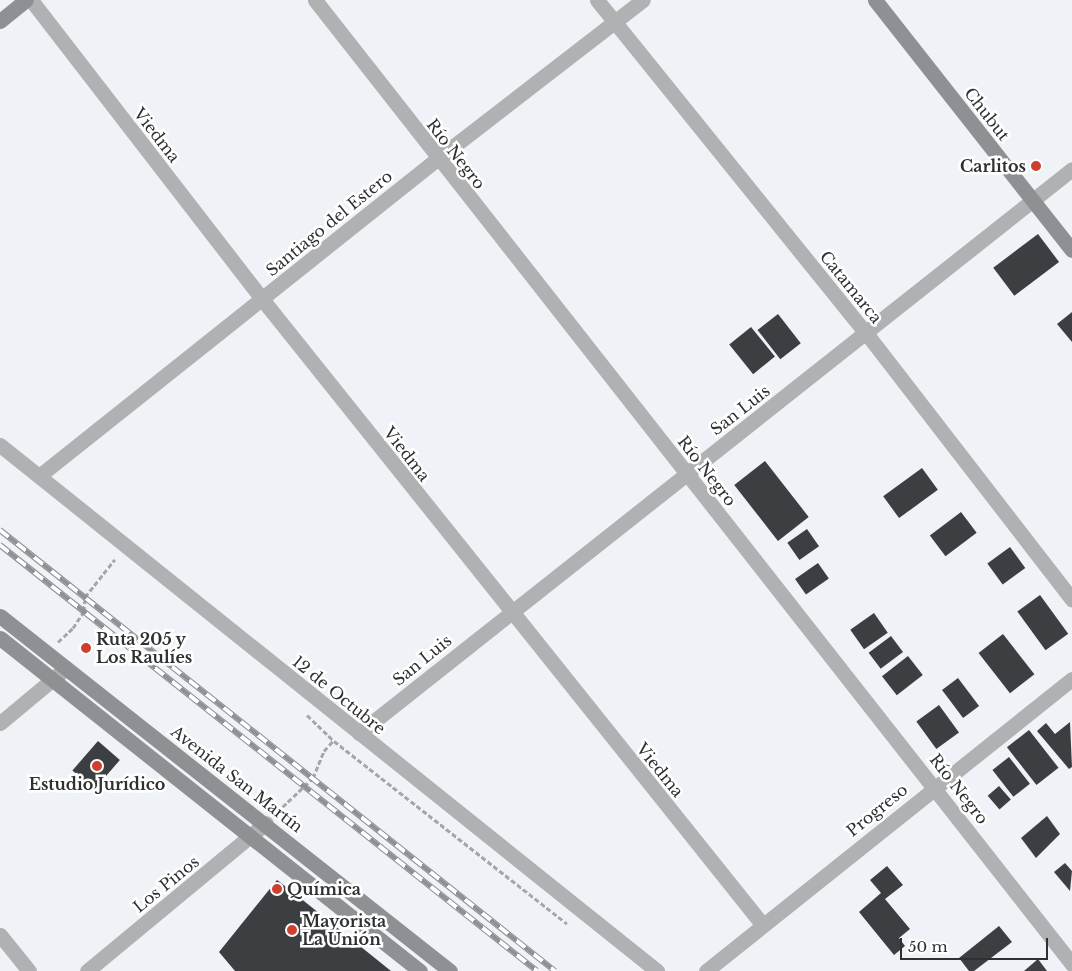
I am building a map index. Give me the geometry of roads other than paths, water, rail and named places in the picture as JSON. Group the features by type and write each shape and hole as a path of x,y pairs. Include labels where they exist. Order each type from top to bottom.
{"main road":[{"path":"0,21 26,0"},
{"name":"Chubut","path":"875,0 1072,250"},
{"name":"Avenida San Martín","path":"0,616 266,823 450,971"},
{"path":"0,638 55,679 420,971"}],"street":[{"name":"Viedma","path":"31,0 262,299 510,612 762,924"},
{"name":"Río Negro","path":"315,0 437,159 935,785 1072,964"},
{"name":"Catamarca","path":"596,0 866,333 1072,600"},
{"name":"Santiago del Estero","path":"39,476 437,159 643,0"},
{"name":"San Luis","path":"353,728 510,612 688,474 1072,169"},
{"name":"12 de Octubre","path":"0,445 657,971"},
{"path":"0,724 66,668"},
{"name":"Progreso","path":"706,971 935,785 1072,679"},
{"name":"Los Pinos","path":"87,971 253,836 266,823"},
{"path":"0,936 29,971"}],"railway":[{"path":"0,530 555,971"},
{"path":"0,545 537,971"}],"place":[{"name":"Carlitos","path":"1036,166"},
{"name":"Ruta 205 y Los Raulíes","path":"86,648"},
{"name":"Estudio Jurídico","path":"97,766"},
{"name":"Química","path":"277,889"},
{"name":"Mayorista La Unión","path":"292,930"}]}
